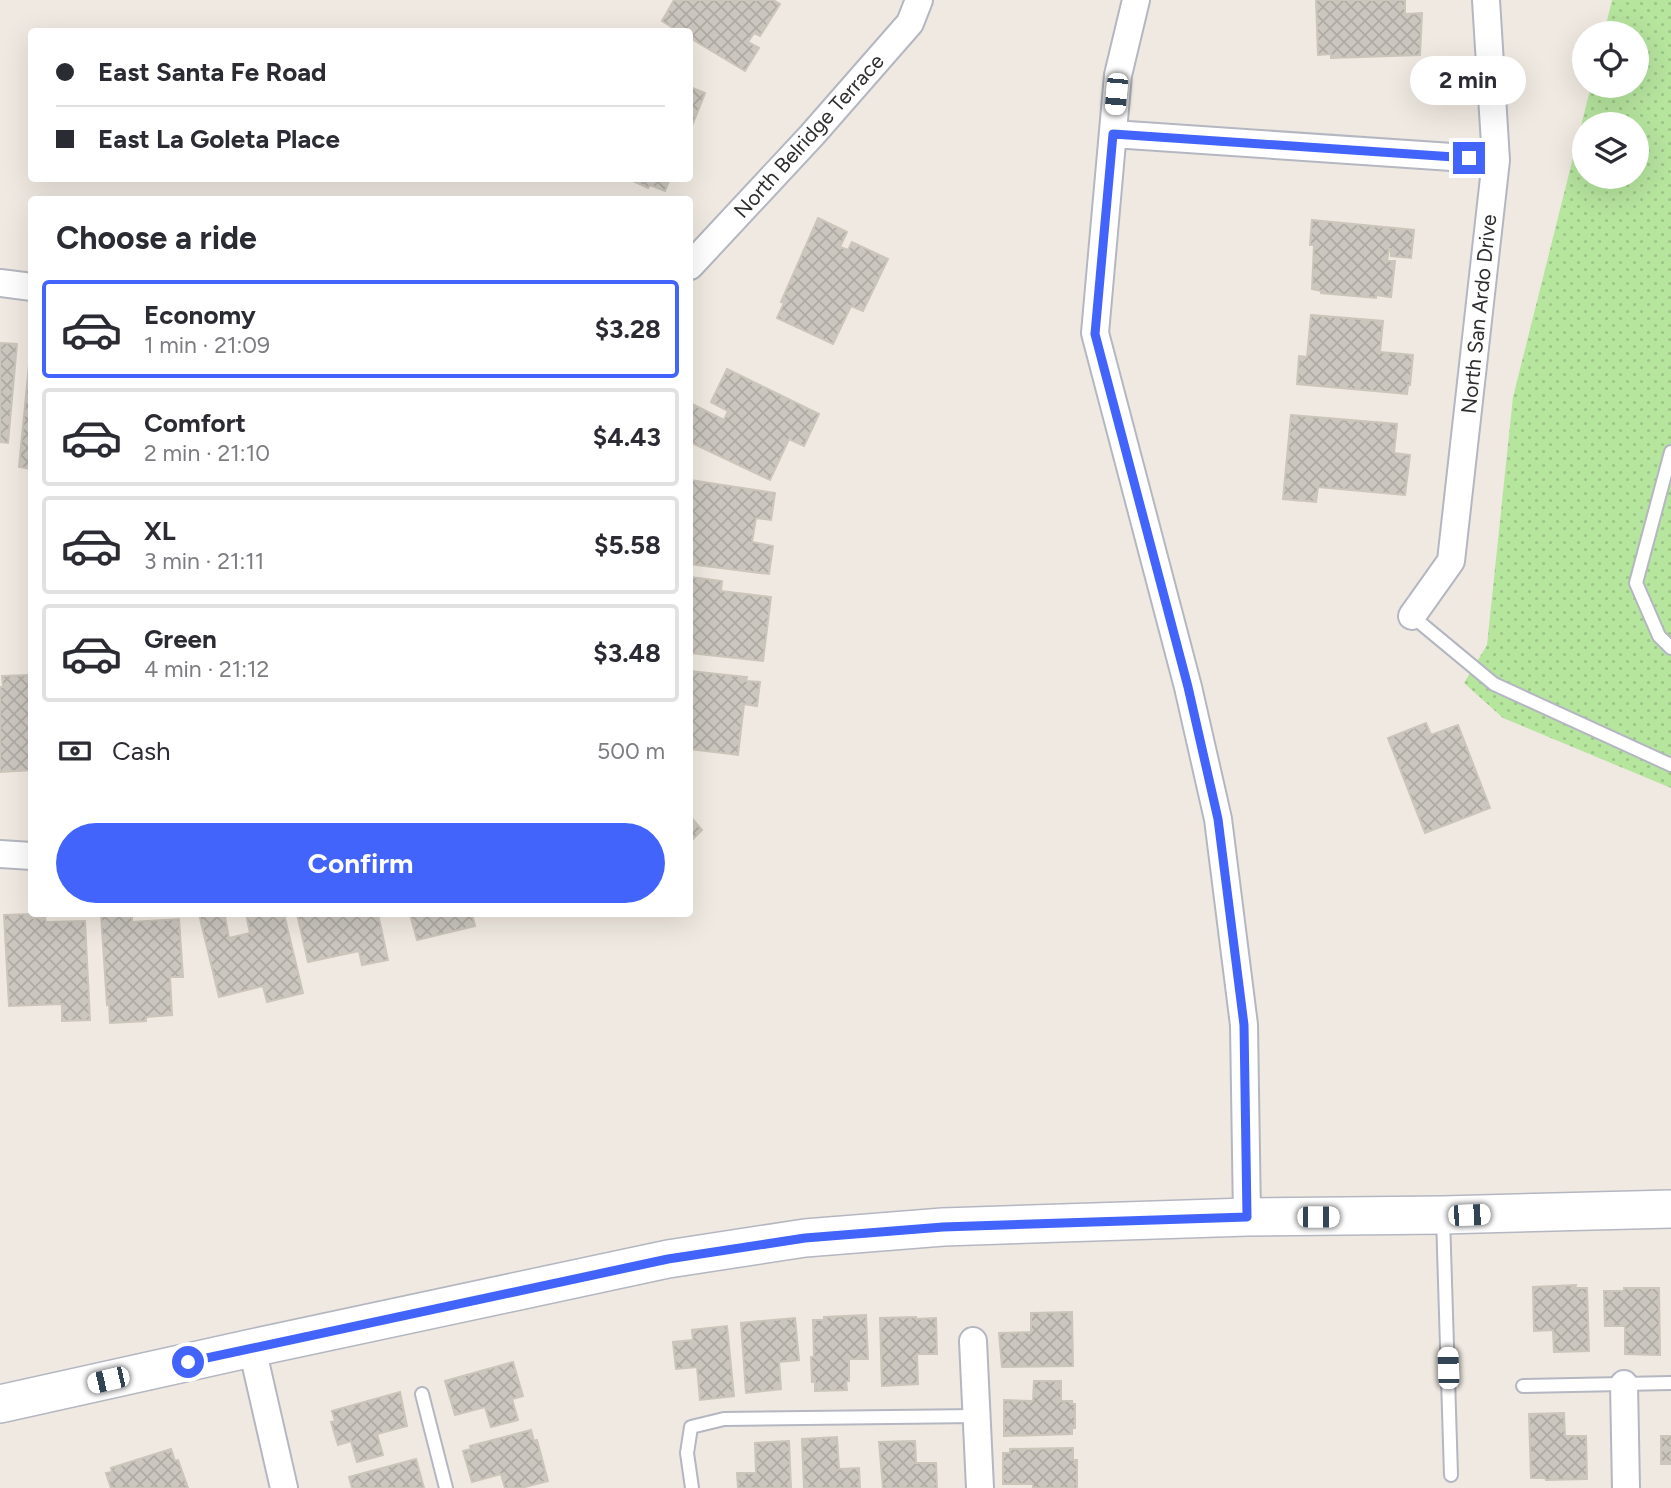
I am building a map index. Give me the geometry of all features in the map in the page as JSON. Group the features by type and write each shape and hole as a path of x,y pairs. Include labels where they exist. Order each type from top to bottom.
{"street":[{"name":"North Belridge Terrace","path":"693,263 812,135 910,23 919,0"},
{"path":"1136,0 1118,75 1095,334 1188,687 1218,819 1244,1025 1247,1217"},
{"name":"North San Ardo Drive","path":"1412,616 1451,561 1496,160 1486,0"},
{"path":"1113,134 1496,160"},
{"path":"0,284 28,287"},
{"path":"0,854 28,856"},
{"path":"0,1405 668,1259 805,1238 943,1227 1247,1217 1443,1216 1671,1209"},
{"path":"973,1341 980,1488"},
{"path":"252,1348 284,1488"},
{"path":"1624,1384 1626,1488"}],"lane":[{"path":"1671,452 1636,583 1659,636 1671,648"},
{"path":"1412,616 1494,684 1671,765"},
{"path":"1443,1216 1451,1475"},
{"path":"1523,1386 1671,1383"},
{"path":"422,1394 446,1488"},
{"path":"692,1488 687,1453 691,1427 724,1419 977,1416"}],"green space":[{"path":"1612,0 1671,0 1671,788 1503,718 1464,683 1487,645 1513,397 1572,162 1572,189 1649,189 1649,112 1584,112 1588,98 1649,98 1649,21 1607,21"}],"building":[{"path":"674,0 773,0 780,4 760,36 754,33 748,42 759,48 745,71 693,40 693,28 673,28 662,21"},
{"path":"1316,0 1405,0 1405,14 1422,13 1420,55 1331,58 1331,54 1318,55"},
{"path":"693,88 705,93 693,123"},
{"path":"635,182 668,182 665,191 650,185 648,188"},
{"path":"818,218 847,232 840,247 848,250 852,242 888,259 863,311 851,306 833,344 777,318 784,303 781,302"},
{"path":"1312,220 1414,230 1411,258 1391,256 1389,249 1387,261 1395,261 1391,297 1321,293 1312,289"},
{"path":"1311,315 1383,321 1380,352 1413,355 1407,394 1297,384 1299,356 1307,357"},
{"path":"0,343 17,344 8,443 0,442"},
{"path":"727,369 819,414 804,446 789,439 770,480 693,443 693,404 724,420 728,411 711,402"},
{"path":"28,375 28,468 19,467"},
{"path":"1291,415 1397,424 1394,453 1410,455 1405,495 1318,487 1316,502 1283,499"},
{"path":"693,480 775,493 771,520 756,518 752,542 773,546 769,574 693,564"},
{"path":"693,577 722,581 721,591 771,597 763,661 693,653"},
{"path":"693,671 747,677 746,681 760,682 757,706 744,704 738,755 693,749"},
{"path":"28,675 28,770 0,772 2,676"},
{"path":"1426,723 1431,735 1458,725 1490,808 1425,833 1388,738"},
{"path":"693,820 702,830 693,839"},
{"path":"28,914 28,917 33,918 45,917 46,922 85,921 90,1020 62,1021 62,1004 9,1006 4,915"},
{"path":"101,917 132,917 132,922 179,919 183,977 170,977 172,1015 146,1017 146,1021 110,1023 109,1004 107,1005"},
{"path":"200,917 225,917 229,938 250,933 247,917 285,917 303,993 267,1002 263,986 219,997"},
{"path":"298,917 379,917 388,960 362,965 359,951 308,962"},
{"path":"411,917 473,917 475,926 417,940"},
{"path":"1576,1285 1575,1288 1587,1288 1589,1351 1554,1352 1553,1330 1534,1331 1533,1287"},
{"path":"1624,1288 1659,1288 1660,1355 1625,1354 1625,1326 1605,1326 1604,1291 1624,1291"},
{"path":"1072,1312 1073,1366 1002,1367 999,1333 1031,1332 1031,1313"},
{"path":"866,1315 868,1359 849,1359 847,1390 815,1391 811,1357 814,1357 813,1320"},
{"path":"795,1318 799,1360 779,1362 781,1389 746,1393 741,1323"},
{"path":"880,1318 936,1318 937,1354 917,1354 918,1384 882,1386"},
{"path":"727,1326 734,1396 700,1400 697,1367 676,1369 673,1342 693,1340 692,1330"},
{"path":"513,1362 523,1396 512,1399 518,1420 491,1427 485,1407 455,1415 445,1381"},
{"path":"1034,1381 1061,1381 1061,1401 1072,1401 1072,1404 1075,1404 1075,1428 1072,1428 1072,1434 1004,1436 1004,1400 1033,1401"},
{"path":"400,1392 407,1426 377,1434 383,1455 357,1462 351,1441 338,1445 331,1422 335,1421 332,1411"},
{"path":"1564,1413 1565,1436 1586,1436 1587,1479 1531,1478 1529,1414"},
{"path":"531,1430 534,1441 537,1440 548,1481 521,1488 505,1488 501,1474 472,1482 463,1451 471,1449 470,1446"},
{"path":"1661,1436 1671,1436 1671,1464 1661,1464"},
{"path":"837,1437 839,1469 859,1468 860,1488 804,1488 802,1439"},
{"path":"789,1441 791,1488 738,1488 737,1473 756,1473 755,1443"},
{"path":"915,1441 916,1463 936,1463 937,1488 883,1488 879,1442"},
{"path":"1073,1448 1073,1460 1077,1460 1077,1488 1033,1488 1033,1484 1003,1484 1003,1453 1010,1453 1010,1449"},
{"path":"171,1449 188,1488 111,1488 106,1473 112,1472 111,1468"},
{"path":"416,1459 424,1488 352,1488 349,1477"}],"route":[{"path":"188,1362 668,1259 805,1238 943,1227 1247,1217 1244,1025 1218,819 1188,687 1095,334 1113,134 1469,158"}]}
